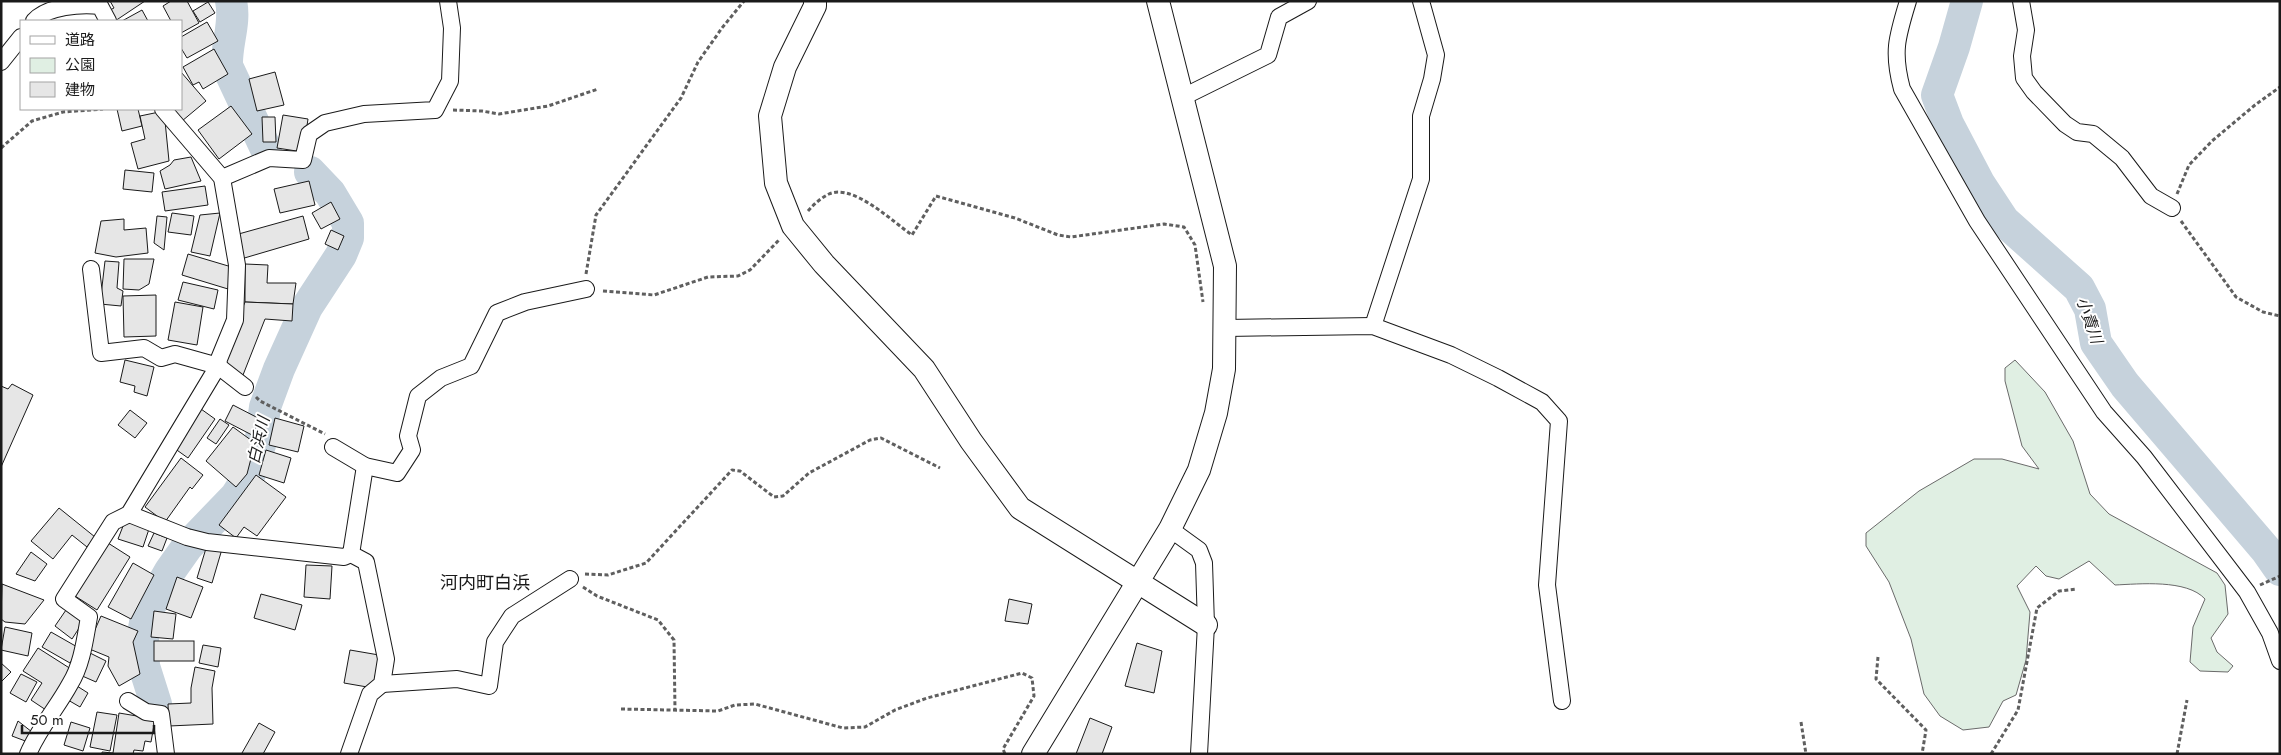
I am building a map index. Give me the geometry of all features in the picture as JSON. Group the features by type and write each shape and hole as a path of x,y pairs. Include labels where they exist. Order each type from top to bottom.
{"street":[{"path":"222,178 269,158 304,160 310,134 325,123 364,114 435,110 450,81 452,28 448,1"},
{"path":"815,1 815,6 785,67 770,116 776,183 793,226 824,264 924,370 970,441 1020,508 1206,625"},
{"path":"1033,754 1170,529 1199,470 1216,414 1224,369 1226,328 1224,266 1184,97 1158,1"},
{"path":"1184,97 1268,55 1279,17 1308,1"},
{"path":"1373,326 1421,179 1421,116 1432,79 1436,55 1421,1"},
{"path":"1908,1 1896,38 1897,71 1902,89 1977,221 2104,412 2144,457 2247,592 2270,633 2280,660"},
{"path":"2021,1 2026,30 2022,56 2024,78 2034,92 2065,124 2077,132 2093,134 2122,158 2151,196 2172,208"},
{"path":"35,20 38,16 76,4 100,6 107,20"},
{"path":"1,62 20,38"},
{"path":"28,754 35,737 72,683 85,642 89,617 64,599 113,522 129,514 218,366 235,320 237,265 222,178 164,110"},
{"path":"91,269 101,353 144,348 161,358 175,354 218,366 245,387"},
{"path":"333,447 365,466 397,473 412,450 408,436 418,396 441,378 471,366 497,313 524,302 586,289"},
{"path":"1226,328 1373,326 1451,355 1542,402 1559,421 1547,585 1562,701"},
{"path":"351,554 365,466"},
{"path":"129,514 194,539 344,556 351,554 366,562 386,659 382,684"},
{"path":"1170,529 1199,550 1204,564 1206,625 1199,754"},
{"path":"349,754 370,694 382,684 457,679 489,686 495,642 512,616 570,579"},
{"path":"128,701 146,712 161,714 166,754"}],"path":[{"path":"744,1 698,62 680,98 596,216 586,274 586,289 625,294 654,295 708,277 738,276 750,270 818,201 830,193 847,191 859,197 912,235 936,196 1015,218 1058,235 1071,237 1164,224 1184,227 1194,245 1204,308"},
{"path":"2280,87 2212,141 2189,165 2172,208 2236,296 2263,312 2280,316"},
{"path":"435,110 482,111 500,114 548,106 598,90"},
{"path":"1,148 32,121 63,112 90,110"},
{"path":"260,401 328,436 333,447"},
{"path":"570,579 580,574 608,575 646,563 732,470 740,471 774,498 783,496 809,473 870,440 880,438 940,468"},
{"path":"2268,581 2280,576"},
{"path":"570,579 597,596 658,620 674,640 675,710"},
{"path":"1991,754 2018,710 2037,608 2059,591 2077,589"},
{"path":"1878,657 1876,679 1926,730 1922,754"},
{"path":"620,709 718,711 735,705 755,704 843,728 866,727 895,710 927,698 1022,673 1032,678 1034,696 1003,750 1005,754"},
{"path":"2177,754 2187,700"},
{"path":"1801,722 1806,754"}],"green space":[{"path":"2015,360 2045,392 2073,441 2090,494 2109,514 2217,573 2225,585 2228,614 2211,638 2217,652 2233,666 2228,672 2200,671 2190,662 2193,627 2205,599 2187,588 2175,586 2162,584 2115,585 2089,561 2059,579 2046,576 2036,566 2017,586 2030,612 2026,660 2016,695 2003,701 1989,727 1963,730 1940,716 1924,694 1911,639 1889,582 1866,546 1866,533 1919,491 1974,459 2002,459 2039,469 2022,446 2005,381 2005,368"}],"building":[{"path":"110,1 145,1 116,20 114,20 108,11 114,8"},
{"path":"171,1 187,1 199,23 182,32 182,20 170,20 163,6"},
{"path":"208,2 215,13 200,22 193,11"},
{"path":"142,10 147,20 124,20"},
{"path":"207,22 218,41 187,58 182,50 182,36"},
{"path":"214,49 228,74 203,89 199,82 193,85 183,67"},
{"path":"275,72 284,105 257,111 249,79"},
{"path":"182,73 206,101 182,121 172,110 182,110"},
{"path":"231,106 252,134 219,159 198,130"},
{"path":"117,110 138,110 142,126 122,131"},
{"path":"164,111 169,161 138,169 131,143 145,139 140,116"},
{"path":"283,115 308,119 303,152 277,148"},
{"path":"262,117 275,117 276,142 263,142"},
{"path":"191,157 201,181 165,189 160,171 174,160"},
{"path":"125,170 154,173 152,192 123,189"},
{"path":"309,181 315,205 280,213 274,189"},
{"path":"205,186 208,205 165,211 162,192"},
{"path":"331,202 340,219 321,229 312,213"},
{"path":"172,213 194,216 191,235 168,232"},
{"path":"220,213 210,256 191,252 200,215"},
{"path":"157,216 167,217 164,250 154,243"},
{"path":"303,216 309,239 241,259 235,235"},
{"path":"124,219 124,230 146,228 148,253 116,257 95,253 101,221"},
{"path":"331,230 344,236 338,250 325,244"},
{"path":"188,254 235,268 228,289 182,275"},
{"path":"124,259 154,259 149,284 139,290 123,289"},
{"path":"105,261 119,262 117,288 123,291 121,306 100,304"},
{"path":"245,264 268,265 267,283 296,283 293,304 245,302"},
{"path":"183,282 218,290 214,309 178,300"},
{"path":"156,295 156,336 124,337 123,296"},
{"path":"175,302 203,307 197,345 168,340"},
{"path":"245,302 293,304 292,321 265,319 243,375 219,365"},
{"path":"125,360 154,367 147,396 134,392 135,386 120,382"},
{"path":"12,384 33,395 1,467 1,386 8,389"},
{"path":"233,405 260,419 252,435 225,421"},
{"path":"201,409 215,419 188,458 174,448"},
{"path":"130,410 147,423 135,438 118,425"},
{"path":"275,418 304,426 298,452 269,445"},
{"path":"220,419 229,425 216,444 207,438"},
{"path":"233,427 255,443 247,474 236,487 206,461"},
{"path":"266,450 291,458 284,483 259,475"},
{"path":"181,458 203,475 192,489 190,487 165,522 145,507"},
{"path":"256,475 286,497 257,536 244,527 236,538 219,525"},
{"path":"59,508 95,537 87,547 72,535 53,559 31,541"},
{"path":"125,521 149,529 143,547 118,539"},
{"path":"154,533 167,538 162,551 148,546"},
{"path":"108,543 130,557 97,610 75,596"},
{"path":"207,545 222,549 212,583 197,578"},
{"path":"31,552 47,564 35,581 16,574"},
{"path":"133,563 154,575 131,619 108,607"},
{"path":"306,565 332,566 330,599 304,597"},
{"path":"177,577 203,587 191,618 166,609"},
{"path":"2,584 44,600 25,624 5,622 1,619"},
{"path":"261,594 302,605 295,630 254,618"},
{"path":"1009,599 1032,604 1028,624 1005,621"},
{"path":"66,610 83,622 72,639 55,626"},
{"path":"154,611 176,614 173,639 151,637"},
{"path":"101,616 138,631 133,642 140,674 119,686 108,666 109,657 87,648"},
{"path":"5,627 32,633 28,656 1,650"},
{"path":"51,632 79,648 70,663 42,647"},
{"path":"154,641 194,641 194,661 154,661"},
{"path":"1137,643 1162,651 1154,693 1125,686"},
{"path":"203,645 221,648 218,667 199,663"},
{"path":"38,648 71,669 49,712 31,700 42,683 23,671"},
{"path":"350,650 379,655 373,688 344,683"},
{"path":"90,653 106,661 96,682 80,675"},
{"path":"1,663 11,672 1,682"},
{"path":"195,667 215,671 212,688 213,724 169,726 168,704 191,703 191,688"},
{"path":"21,674 37,682 26,702 10,693"},
{"path":"77,686 88,693 80,707 68,700"},
{"path":"97,712 117,715 110,751 90,747"},
{"path":"119,713 155,719 151,742 145,741 143,751 134,750 133,754 102,754 102,752 113,753"},
{"path":"1090,718 1112,727 1102,754 1076,754"},
{"path":"18,721 32,732 28,742 12,736"},
{"path":"71,722 90,728 83,751 64,745"},
{"path":"259,723 275,732 263,754 242,753"}],"waterway":[{"name":"白浜川","path":"231,1 232,25 227,66 266,149"},
{"name":"小責川","path":"1967,1 1954,47 1937,95 1948,124 1979,183 2004,221 2079,288 2090,309 2096,343 2125,385 2266,550 2280,570"},
{"name":"白浜川","path":"156,704 144,666 143,635 147,611 170,571 187,547 236,496 249,476 260,445 265,407 279,369 307,307 341,255 348,238 348,223 330,193 310,172"}],"district":[{"name":"河内町白浜","path":"485,583"}]}
